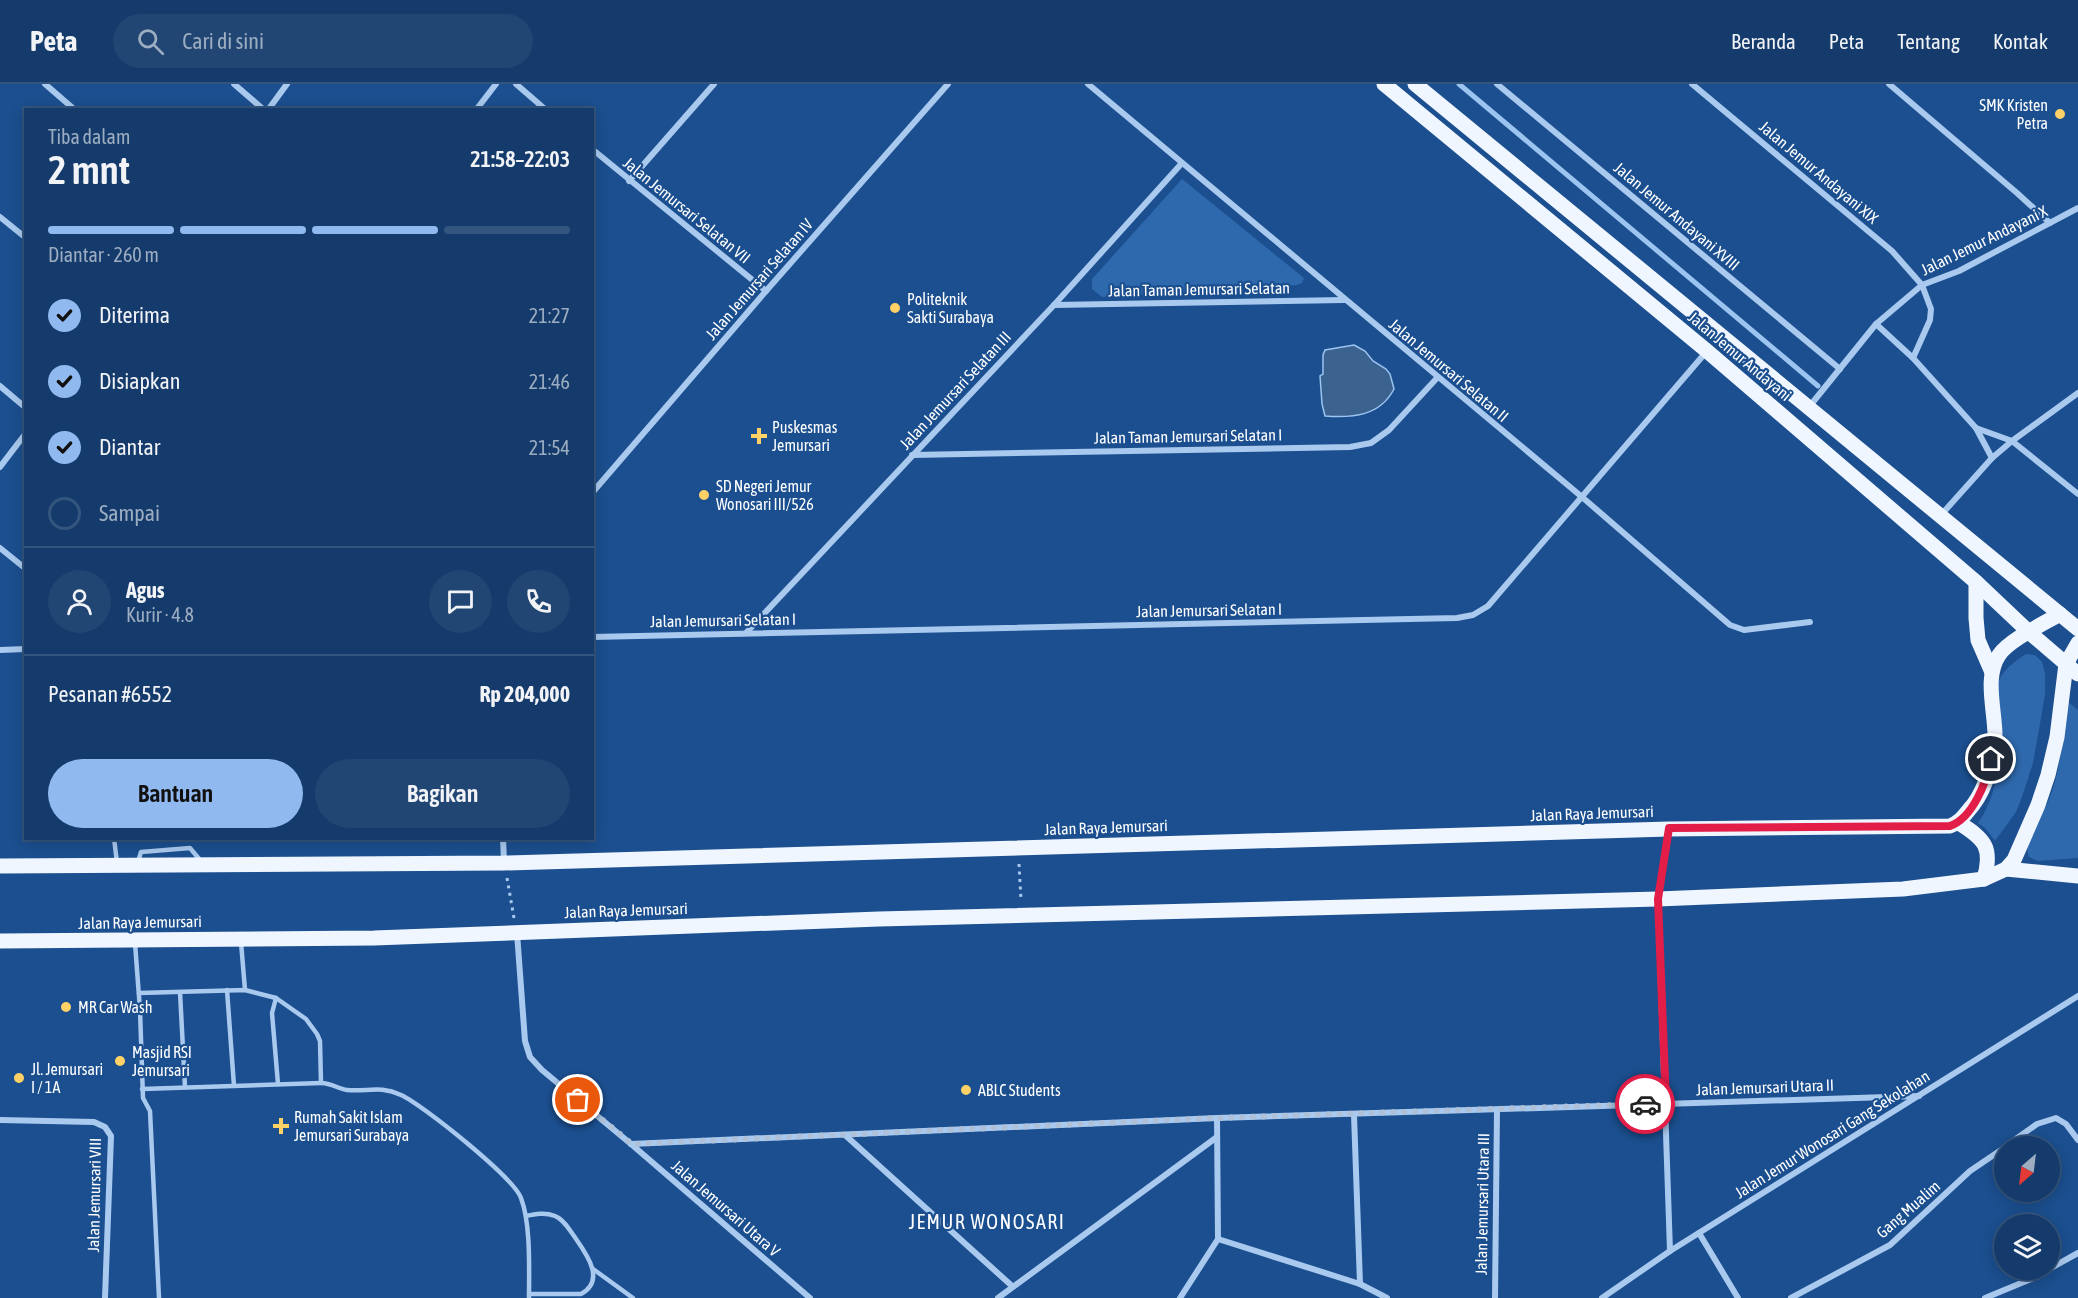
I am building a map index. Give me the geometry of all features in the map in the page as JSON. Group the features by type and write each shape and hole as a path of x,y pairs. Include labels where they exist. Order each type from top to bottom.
{"main road":[{"name":"Jalan Jemur Andayani","path":"1384,84 1707,351 1977,582 2030,633 2072,669"},
{"name":"Jalan Jemur Andayani","path":"1415,84 2078,629"},
{"path":"1977,582 1978,640 1991,670 1995,738 1987,780 1959,823 1985,845 1989,856 1984,879"},
{"path":"1991,670 1999,654 2010,643 2060,614"},
{"path":"2006,869 2019,850 2048,775 2078,644"},
{"name":"Jalan Raya Jemursari","path":"0,866 504,863 1669,828 1942,827 1959,823"},
{"name":"Jalan Raya Jemursari","path":"0,941 374,938 515,926 867,919 1659,891 1903,889 1984,879 2006,869 2078,876"}],"street":[{"path":"45,84 73,108"},
{"path":"234,84 264,108"},
{"path":"268,108 287,84"},
{"path":"478,108 496,84"},
{"path":"516,84 544,108"},
{"path":"629,181 714,84"},
{"name":"Jalan Jemursari Selatan IV","path":"594,491 948,84"},
{"name":"Jalan Jemursari Selatan II","path":"1088,84 1437,378 1582,496 1730,625 1744,630 1810,622"},
{"name":"Jalan Jemur Andayani XVIII","path":"1497,84 1840,369"},
{"name":"Jalan Jemur Andayani XIX","path":"1692,84 1892,251 1922,285"},
{"path":"1888,84 2050,223"},
{"name":"Jalan Jemursari Selatan VII","path":"594,151 766,291"},
{"name":"Jalan Jemursari Selatan III","path":"746,633 1054,305 1182,163"},
{"name":"Jalan Jemur Andayani X","path":"1809,408 1876,324 1922,285 1959,271 2078,208"},
{"path":"0,216 24,236"},
{"path":"1913,358 1930,320 1931,309 1922,285"},
{"name":"Jalan Taman Jemursari Selatan","path":"1054,305 1345,300"},
{"path":"1876,324 1913,358 1976,428 1992,459"},
{"name":"Jalan Jemursari Selatan I","path":"594,637 1473,615 1488,606 1707,351"},
{"name":"Jalan Taman Jemursari Selatan I","path":"912,455 1350,447 1371,442 1389,430 1437,378"},
{"path":"0,386 24,406"},
{"path":"1941,515 1992,459 2012,441 2078,393"},
{"path":"1976,428 2012,441 2078,495"},
{"path":"0,467 24,436"},
{"path":"0,548 24,566"},
{"path":"0,650 24,649"},
{"path":"1669,828 1659,891 1670,1251"},
{"path":"503,840 504,863"},
{"name":"Jalan Jemursari Utara V","path":"515,926 525,1041 530,1057 542,1070 632,1144 810,1298"},
{"name":"Jalan Jemur Wonosari Gang Sekolahan","path":"1602,1298 1670,1251 2078,996"},
{"name":"Jalan Jemursari Utara II","path":"632,1144 1217,1118 1919,1095"},
{"name":"Jalan Jemursari Utara III","path":"1495,1298 1497,1110"},
{"path":"1354,1115 1360,1284"},
{"path":"1180,1298 1218,1239 1217,1118"},
{"name":"Gang Mualim","path":"2020,1136 2037,1124 2055,1118 2066,1124 2078,1140"},
{"name":"Jalan Jemursari VIII","path":"0,1120 94,1122 108,1130 111,1136 105,1298"},
{"path":"845,1135 1012,1286"},
{"path":"998,1298 1217,1137"},
{"name":"Gang Mualim","path":"1791,1298 1890,1245 1970,1171 1994,1155"},
{"path":"1699,1233 1738,1298"},
{"path":"1218,1239 1360,1284 1387,1298"},
{"path":"1985,1298 2031,1279 2078,1253"}],"lane":[{"path":"114,840 117,865"},
{"path":"240,938 245,990"},
{"path":"135,940 142,1089 143,1098 150,1111 159,1298"},
{"path":"227,990 234,1086"},
{"path":"139,993 245,990 276,998 306,1019 317,1034 320,1041 321,1083"},
{"path":"180,992 185,1087"},
{"path":"276,998 272,1013 278,1084"},
{"path":"142,1089 331,1083 345,1090 379,1088 399,1094 423,1107 509,1180 521,1196 526,1216 529,1296 581,1294 590,1286 593,1269 588,1256 561,1220 547,1213 526,1216"},
{"path":"593,1269 633,1298"}],"path":[{"path":"1019,865 1021,902"},
{"path":"507,879 515,926"}],"shaded area":[{"path":"1182,179 1304,278 1302,283 1102,297 1092,289 1092,279"},
{"path":"1354,345 1386,369 1390,374 1394,389 1381,405 1373,410 1355,415 1325,416 1320,376 1323,374 1325,350"},
{"path":"2026,654 2035,655 2042,662 2045,673 2045,695 2033,763 2022,797 2016,812 1995,841 1978,823 1991,797 1997,770 1998,684 2005,671"},
{"path":"2068,702 2078,710 2078,858 2038,861 2029,857 2028,843 2048,802 2056,778"}],"waterway":[{"path":"1459,84 1818,386"}],"way so far":[{"path":"578,1100 632,1144 1217,1118 1645,1104"}],"place":[{"name":"SMK Kristen Petra","path":"2060,114"},
{"name":"Politeknik Sakti Surabaya","path":"895,308"},
{"name":"Puskesmas Jemursari","path":"759,436"},
{"name":"SD Negeri Jemur Wonosari III/526","path":"704,495"},
{"name":"MR Car Wash","path":"66,1007"},
{"name":"Masjid RSI Jemursari","path":"120,1061"},
{"name":"Jl. Jemursari I / 1A","path":"19,1078"},
{"name":"ABLC Students","path":"966,1090"},
{"name":"Rumah Sakit Islam Jemursari Surabaya","path":"281,1126"}],"district":[{"name":"JEMUR WONOSARI","path":"987,1221"}],"route":[{"path":"1645,1104 1666,1104 1658,899 1669,828 1950,826 1959,823 1976,800 1987,780 1991,759"}]}
